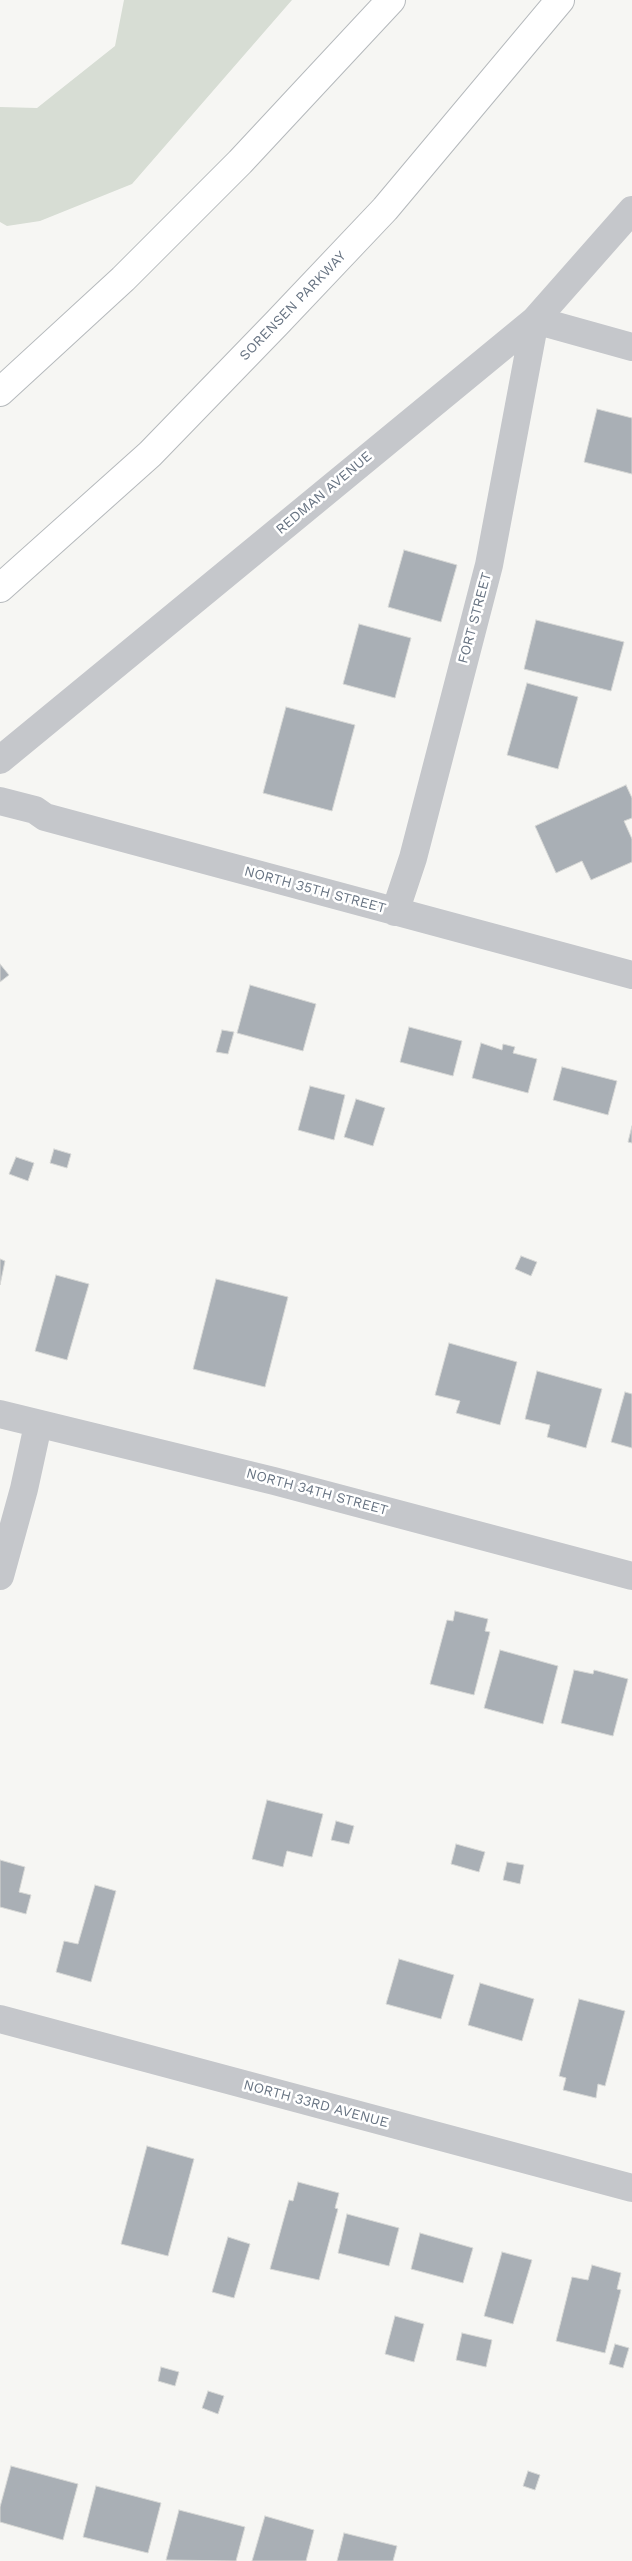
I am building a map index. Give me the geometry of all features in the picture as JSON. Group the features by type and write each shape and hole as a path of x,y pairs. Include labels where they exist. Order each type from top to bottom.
{"main road":[{"path":"0,392 122,279 240,162 391,0"},
{"name":"SORENSEN PARKWAY","path":"0,588 150,454 276,324 385,209 560,0"}],"street":[{"name":"REDMAN AVENUE","path":"0,760 535,320 632,210"},
{"path":"535,320 632,347"},
{"name":"FORT STREET","path":"395,912 413,858 489,565 535,320"},
{"name":"NORTH 35TH STREET","path":"0,801 35,810 45,817 632,975"},
{"name":"NORTH 34TH STREET","path":"0,1414 38,1425 274,1481 632,1576"},
{"path":"0,1576 24,1489 38,1425"},
{"name":"NORTH 33RD AVENUE","path":"0,2019 632,2188"}],"shaded area":[{"path":"124,0 292,0 132,184 40,221 7,226 0,222 0,107 37,108 115,46"}],"building":[{"path":"597,409 632,418 632,474 584,462"},
{"path":"404,550 457,565 441,622 388,607"},
{"path":"536,620 624,642 611,691 524,669"},
{"path":"359,624 411,638 395,698 343,684"},
{"path":"527,683 578,697 558,769 507,755"},
{"path":"286,707 355,725 332,811 263,793"},
{"path":"626,785 632,798 632,818 624,821 632,839 632,862 591,880 582,861 556,873 535,826"},
{"path":"0,964 9,975 0,982"},
{"path":"250,985 316,1004 303,1051 237,1033"},
{"path":"409,1027 462,1041 453,1076 400,1062"},
{"path":"222,1030 234,1032 228,1054 216,1052"},
{"path":"481,1043 502,1050 503,1044 515,1047 513,1053 537,1059 528,1093 472,1078"},
{"path":"562,1067 617,1081 608,1115 553,1100"},
{"path":"310,1086 345,1095 334,1140 298,1130"},
{"path":"356,1099 385,1108 373,1146 344,1137"},
{"path":"632,1126 632,1143 628,1142"},
{"path":"54,1149 71,1154 67,1168 50,1163"},
{"path":"16,1157 34,1163 28,1181 9,1174"},
{"path":"521,1256 537,1262 531,1276 515,1269"},
{"path":"0,1259 5,1261 0,1285"},
{"path":"56,1275 89,1284 67,1360 35,1351"},
{"path":"216,1279 288,1297 265,1387 193,1369"},
{"path":"449,1343 517,1362 500,1425 456,1413 460,1401 435,1395"},
{"path":"537,1371 602,1389 586,1448 547,1437 550,1425 525,1419"},
{"path":"625,1392 632,1394 632,1448 611,1442"},
{"path":"455,1611 488,1619 485,1631 490,1632 474,1695 430,1684 447,1620 453,1621"},
{"path":"500,1650 558,1666 543,1724 484,1708"},
{"path":"574,1670 593,1674 594,1670 628,1679 613,1736 561,1723"},
{"path":"267,1800 323,1814 312,1857 287,1851 283,1867 252,1859"},
{"path":"336,1821 354,1826 349,1844 331,1840"},
{"path":"456,1844 485,1852 479,1872 451,1864"},
{"path":"0,1860 25,1867 19,1892 31,1895 26,1914 0,1907"},
{"path":"507,1862 524,1865 520,1884 503,1880"},
{"path":"95,1885 116,1891 91,1982 56,1972 64,1941 78,1944"},
{"path":"399,1959 454,1975 441,2019 386,2004"},
{"path":"480,1983 534,1999 522,2041 468,2025"},
{"path":"579,1999 625,2011 605,2086 598,2084 596,2098 563,2090 566,2078 559,2076"},
{"path":"147,2146 194,2159 168,2256 121,2244"},
{"path":"298,2182 339,2193 335,2208 338,2209 319,2280 270,2269 289,2200 293,2201"},
{"path":"347,2214 399,2228 389,2266 338,2253"},
{"path":"420,2233 473,2248 463,2283 411,2269"},
{"path":"228,2237 250,2244 234,2298 212,2292"},
{"path":"502,2252 532,2260 513,2324 484,2316"},
{"path":"592,2265 621,2273 617,2289 621,2290 605,2353 556,2341 572,2277 588,2280"},
{"path":"395,2316 424,2324 414,2362 385,2354"},
{"path":"462,2333 492,2340 486,2367 456,2360"},
{"path":"615,2344 629,2348 623,2368 609,2364"},
{"path":"161,2367 179,2372 175,2386 158,2381"},
{"path":"208,2391 224,2396 218,2414 202,2408"},
{"path":"11,2466 78,2484 63,2540 0,2522 0,2507"},
{"path":"528,2471 540,2475 535,2490 523,2486"},
{"path":"96,2486 161,2503 148,2553 83,2537"},
{"path":"179,2510 245,2527 236,2561 166,2560"},
{"path":"265,2516 314,2530 306,2561 252,2561"},
{"path":"344,2533 397,2546 393,2561 337,2561"}]}
